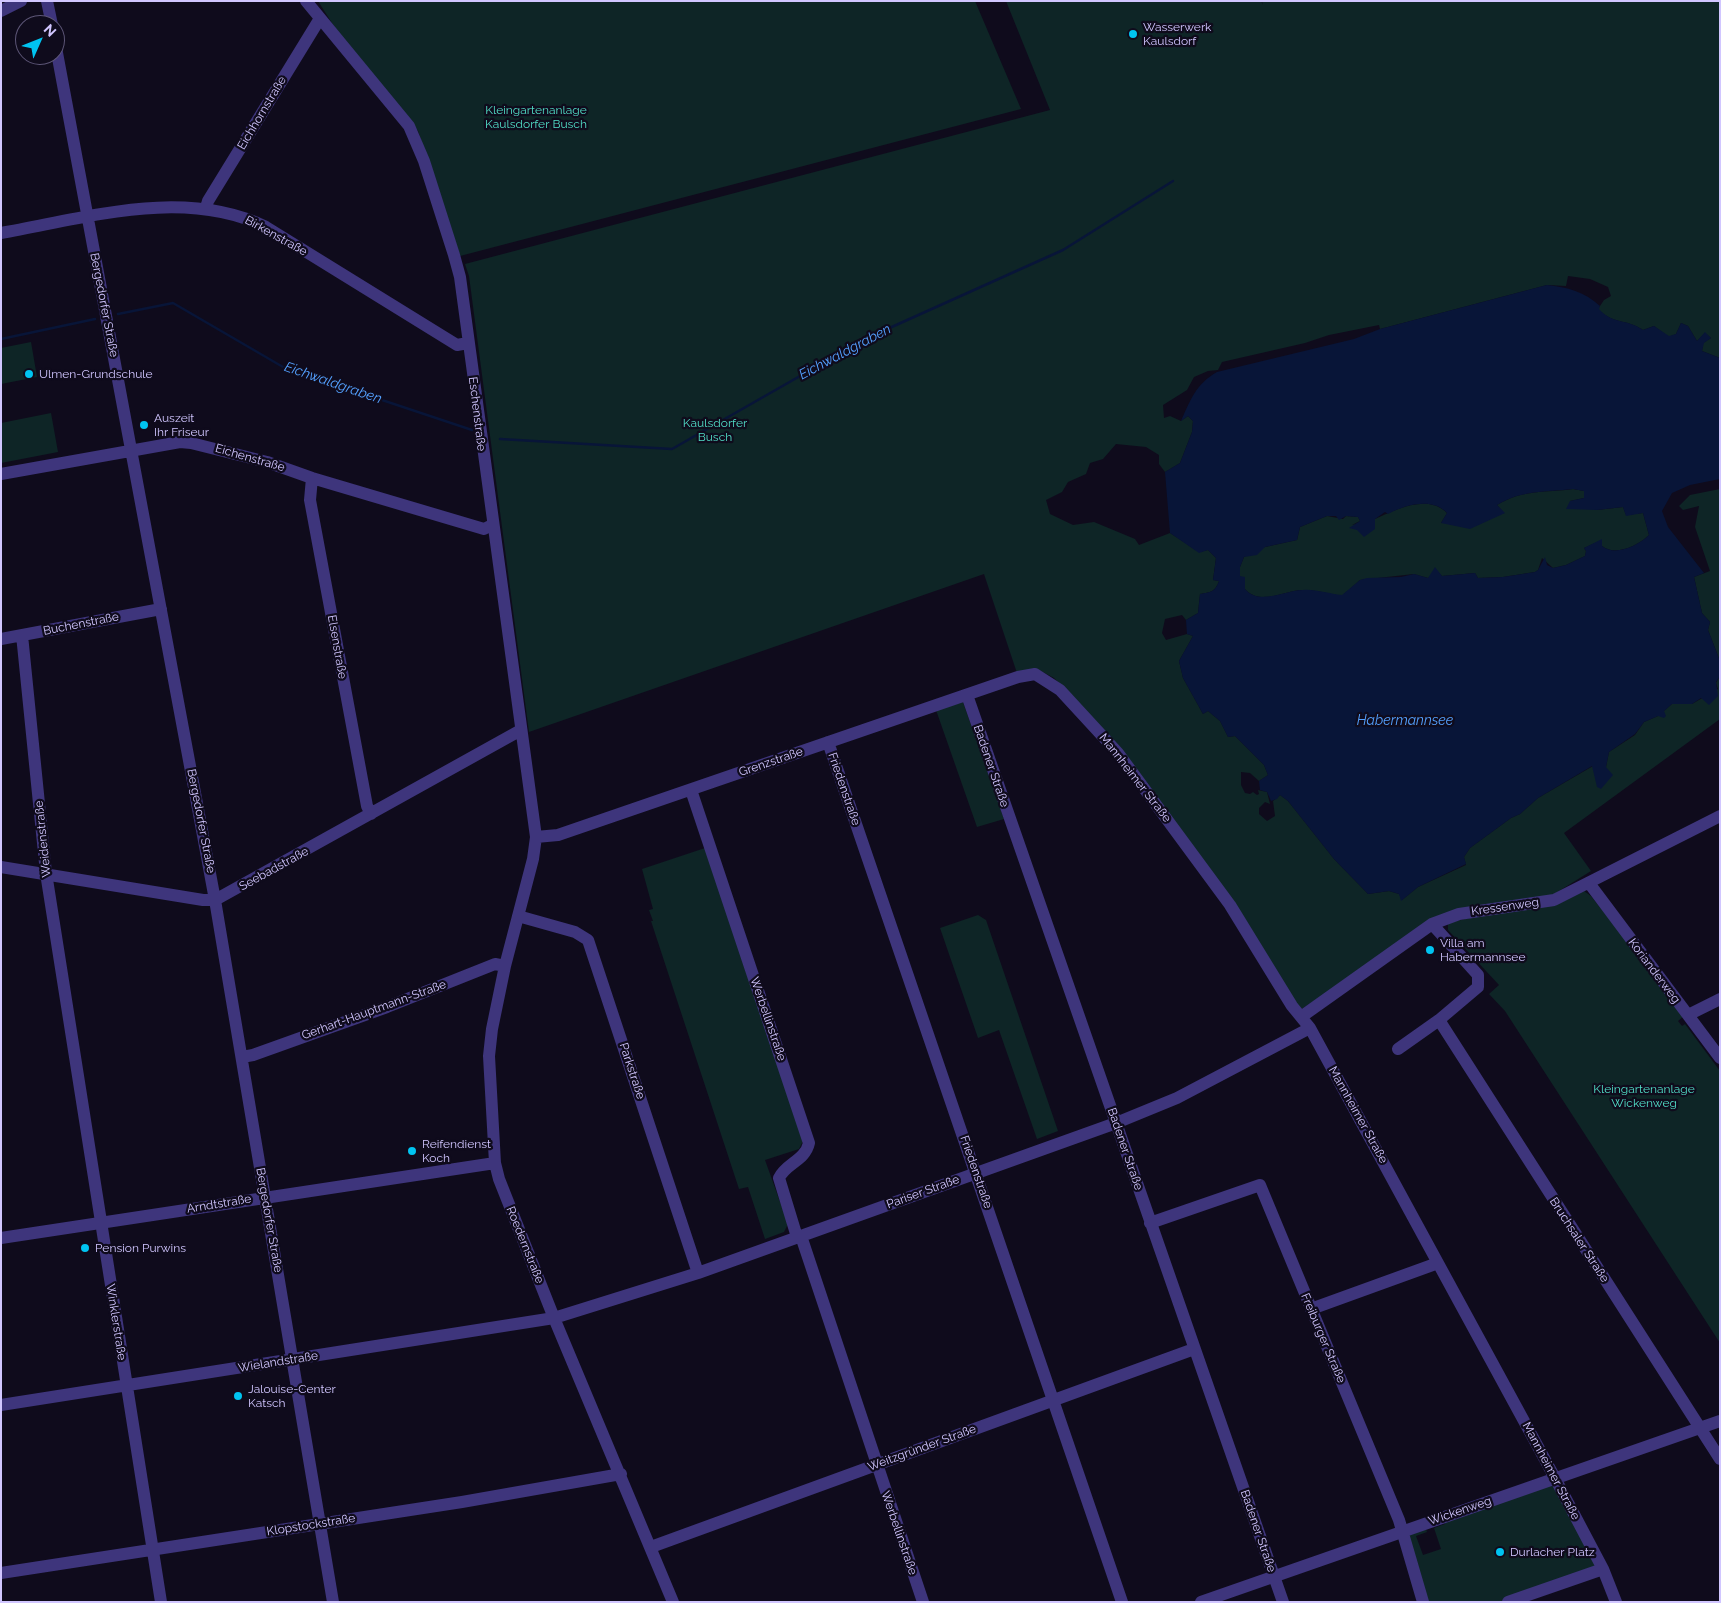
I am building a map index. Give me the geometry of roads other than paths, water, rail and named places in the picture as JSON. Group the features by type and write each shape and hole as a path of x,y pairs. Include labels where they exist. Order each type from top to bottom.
{"street":[{"path":"1,11 21,1"},
{"path":"47,1 50,15"},
{"name":"Eschenstraße","path":"306,1 319,20 409,126 458,270 536,836 531,869"},
{"name":"Eichhornstraße","path":"206,208 208,201 319,20"},
{"name":"Bergedorfer Straße","path":"59,65 215,900 333,1602"},
{"name":"Birkenstraße","path":"1,232 154,207 206,208 237,215 266,228 457,345 468,343"},
{"name":"Eichenstraße","path":"1,474 180,442 197,444 267,462 312,478 484,529 492,526"},
{"name":"Elsenstraße","path":"312,478 310,500 366,806 371,814"},
{"name":"Buchenstraße","path":"1,639 160,609"},
{"name":"Weidenstraße","path":"22,635 46,873 73,1041"},
{"name":"Grenzstraße","path":"536,836 558,835 828,742 1034,674"},
{"name":"Mannheimer Straße","path":"1034,674 1060,690 1118,753 1230,905 1292,1006 1310,1028 1555,1478 1603,1569 1616,1602"},
{"name":"Badener Straße","path":"967,695 1283,1602"},
{"name":"Seebadstraße","path":"215,900 521,730"},
{"name":"Friedenstraße","path":"828,742 1122,1602"},
{"name":"Werbellinstraße","path":"691,790 809,1143 804,1155 783,1170 778,1178 922,1602"},
{"name":"Kressenweg","path":"1301,1017 1432,924 1459,914 1554,900 1720,816"},
{"path":"1,867 202,900 215,900"},
{"name":"Roedernstraße","path":"531,869 505,966 492,1029 489,1056 495,1163 499,1178 554,1318 621,1474 673,1602"},
{"name":"Korianderweg","path":"1589,883 1720,1058"},
{"name":"Parkstraße","path":"518,916 574,932 588,940 698,1273"},
{"path":"1398,1050 1478,987 1478,975 1432,924"},
{"name":"Gerhart-Hauptmann-Straße","path":"242,1056 253,1055 380,1009 495,964 505,966"},
{"path":"1688,1015 1720,999"},
{"name":"Bruchsaler Straße","path":"1438,1020 1720,1459"},
{"name":"Pariser Straße","path":"554,1318 698,1273 1116,1123 1177,1098 1310,1028"},
{"name":"Winklerstraße","path":"73,1041 161,1602"},
{"name":"Arndtstraße","path":"1,1238 495,1163"},
{"name":"Freiburger Straße","path":"1150,1223 1260,1184 1401,1531 1423,1602"},
{"path":"1311,1309 1438,1263"},
{"name":"Wielandstraße","path":"1,1404 554,1318"},
{"name":"Weitzgründer Straße","path":"650,1547 1194,1349"},
{"name":"Wickenweg","path":"1201,1602 1720,1421"},
{"name":"Klopstockstraße","path":"1,1573 621,1474"},
{"path":"1508,1602 1603,1569"}],"water":[{"name":"Habermannsee","path":"1547,285 1562,287 1582,294 1600,306 1599,309 1609,317 1637,326 1643,330 1654,326 1669,336 1676,334 1681,323 1688,326 1697,341 1705,332 1711,338 1704,343 1702,351 1720,358 1720,479 1690,485 1672,493 1662,511 1668,527 1704,573 1694,577 1702,613 1710,622 1708,630 1720,661 1720,676 1716,682 1718,696 1709,705 1701,698 1692,704 1672,704 1664,711 1666,716 1664,718 1658,716 1644,722 1635,734 1609,752 1606,767 1613,775 1601,789 1597,787 1592,766 1538,798 1520,814 1511,818 1470,848 1464,857 1466,864 1418,887 1401,901 1399,894 1389,891 1368,894 1334,859 1288,801 1280,795 1277,799 1271,801 1267,792 1260,790 1259,781 1268,775 1264,765 1235,736 1228,737 1220,721 1208,711 1203,714 1183,678 1179,661 1193,636 1187,634 1186,620 1198,613 1200,594 1212,591 1219,581 1213,580 1216,558 1208,550 1199,553 1170,533 1165,472 1180,463 1192,432 1193,421 1188,416 1181,421 1188,406 1199,387 1217,372 1354,339 1380,329","holes":["1573,489 1584,491 1584,498 1570,501 1566,509 1597,510 1623,507 1626,516 1643,513 1649,535 1633,546 1620,550 1607,549 1602,546 1602,539 1584,548 1586,551 1585,556 1566,565 1553,568 1547,565 1545,557 1535,572 1503,577 1478,578 1475,573 1442,576 1435,567 1428,578 1414,574 1401,577 1360,580 1342,595 1308,590 1265,597 1257,596 1245,589 1245,577 1240,576 1240,567 1244,557 1257,555 1265,547 1297,540 1300,527 1327,516 1336,516 1339,520 1346,516 1358,517 1360,521 1349,528 1357,530 1364,537 1375,529 1375,519 1385,512 1388,514 1402,508 1426,504 1434,505 1447,513 1441,523 1470,529 1505,513 1497,505 1506,500 1534,492"]}],"waterway":[{"name":"Eichwaldgraben","path":"500,439 672,449 865,339 1063,250 1173,181"},
{"name":"Eichwaldgraben","path":"118,314 173,303 283,367 472,430"},
{"name":"Eichwaldgraben","path":"1,339 95,319"}],"place":[{"name":"Wasserwerk Kaulsdorf","path":"1133,34"},
{"name":"Ulmen-Grundschule","path":"29,374"},
{"name":"Auszeit Ihr Friseur","path":"144,425"},
{"name":"Villa am Habermannsee","path":"1430,950"},
{"name":"Reifendienst Koch","path":"412,1151"},
{"name":"Pension Purwins","path":"85,1248"},
{"name":"Jalouise-Center Katsch","path":"238,1396"},
{"name":"Durlacher Platz","path":"1500,1552"}],"park label":[{"name":"Kleingartenanlage Kaulsdorfer Busch","path":"536,117"},
{"name":"Kaulsdorfer Busch","path":"715,430"},
{"name":"Kleingartenanlage Wickenweg","path":"1644,1096"}]}
